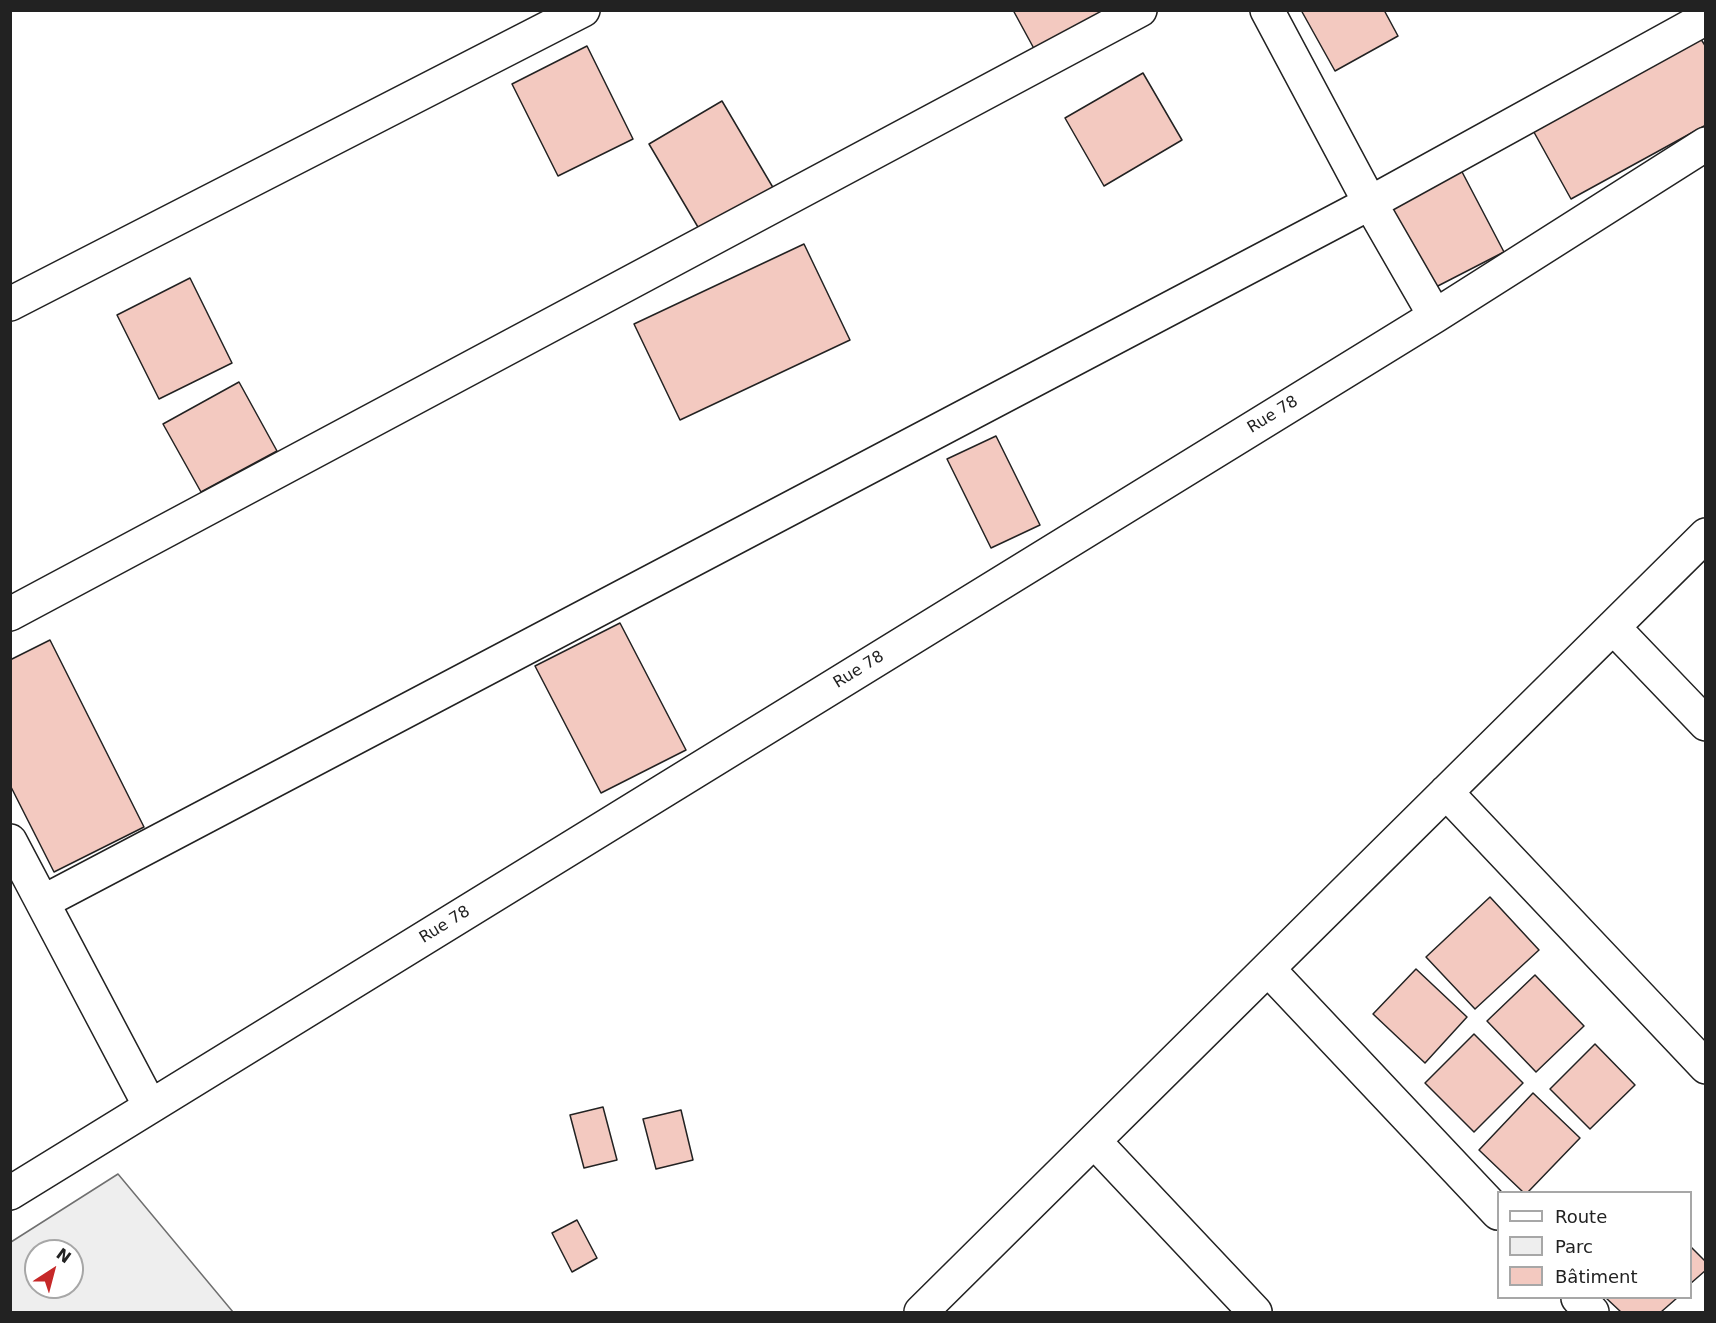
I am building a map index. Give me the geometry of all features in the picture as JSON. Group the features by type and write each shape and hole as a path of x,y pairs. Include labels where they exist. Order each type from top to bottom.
{"street":[{"path":"10,304 583,10"},
{"path":"10,614 1140,10"},
{"path":"1267,10 1370,203 1435,316"},
{"path":"43,902 1370,203 1706,18"},
{"name":"Rue 78","path":"10,1193 1435,316 1706,144"},
{"path":"929,1310 1094,1141 1706,535"},
{"path":"1613,627 1706,724"},
{"path":"1446,792 1706,1067"},
{"path":"10,841 150,1106"},
{"path":"1268,969 1497,1212"},
{"path":"1094,1141 1255,1312"},
{"path":"1579,1299 1592,1312"}],"green space":[{"path":"118,1174 233,1312 11,1312 11,1242"}],"building":[{"path":"1013,10 1120,10 1038,56"},
{"path":"1301,10 1384,10 1398,36 1335,71"},
{"path":"1697,33 1706,47 1706,125 1571,199 1530,125"},
{"path":"587,46 633,139 558,176 512,84"},
{"path":"1143,73 1182,140 1104,186 1065,118"},
{"path":"722,101 778,196 705,239 649,144"},
{"path":"1460,168 1504,252 1432,289 1389,205"},
{"path":"804,244 850,340 680,420 634,324"},
{"path":"190,278 232,363 159,399 117,315"},
{"path":"239,382 277,451 201,492 163,424"},
{"path":"996,436 1040,525 991,548 947,459"},
{"path":"620,623 686,750 601,793 535,666"},
{"path":"50,640 144,827 54,872 10,785 10,660"},
{"path":"1490,897 1539,950 1475,1009 1426,957"},
{"path":"1416,969 1467,1017 1425,1063 1373,1014"},
{"path":"1535,975 1584,1026 1536,1072 1487,1021"},
{"path":"1474,1034 1523,1083 1474,1132 1425,1083"},
{"path":"1595,1044 1635,1085 1590,1129 1550,1089"},
{"path":"1533,1093 1580,1138 1529,1191 1522,1191 1479,1150"},
{"path":"603,1107 617,1160 584,1168 570,1115"},
{"path":"681,1110 693,1160 656,1169 643,1119"},
{"path":"577,1220 597,1258 572,1272 552,1233"},
{"path":"1692,1248 1706,1262 1706,1270 1692,1282"},
{"path":"1607,1299 1676,1299 1661,1312 1621,1312"}]}
